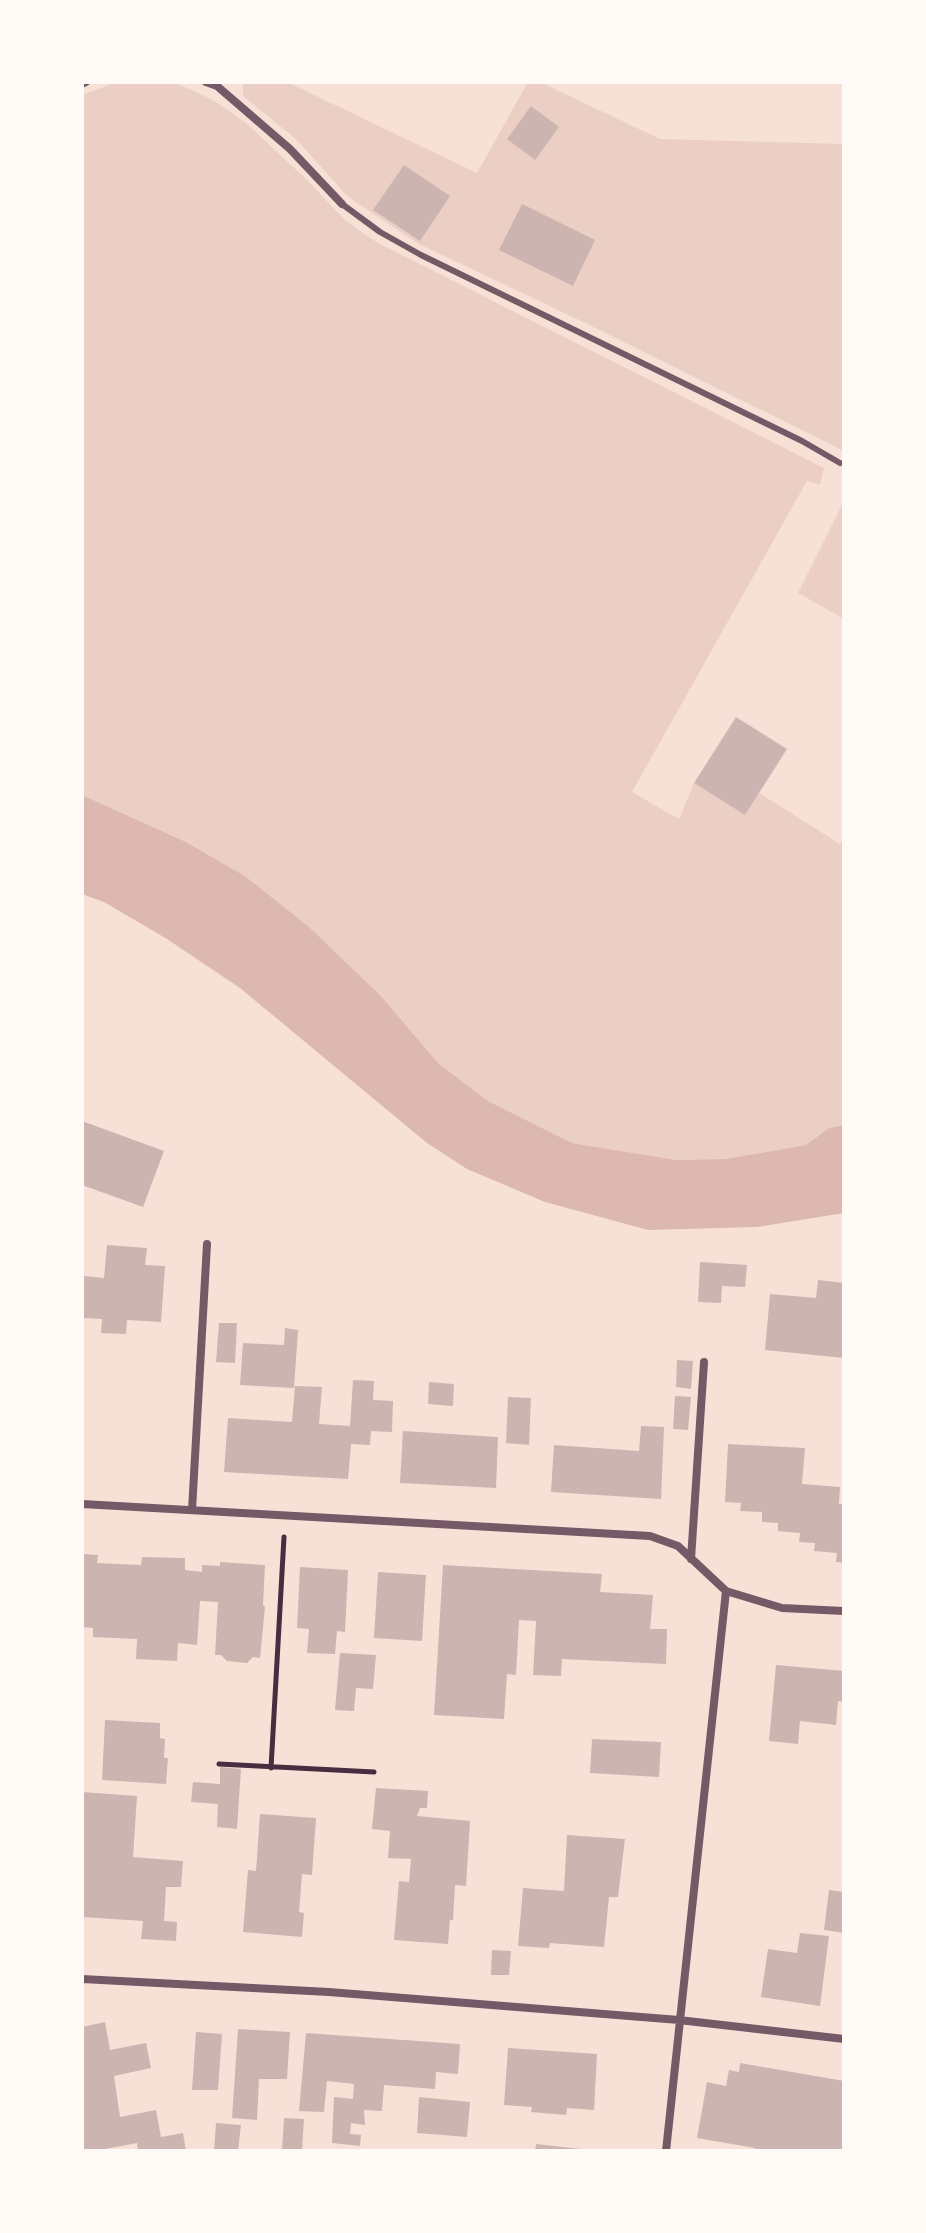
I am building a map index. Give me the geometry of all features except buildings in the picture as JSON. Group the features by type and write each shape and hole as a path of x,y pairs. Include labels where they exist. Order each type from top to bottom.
{"street":[{"path":"206,82 218,84 290,149 342,204"},
{"path":"192,1510 207,1244"},
{"path":"691,1559 704,1362"},
{"path":"82,1504 650,1536 678,1546 726,1591 782,1608 844,1611"},
{"path":"666,2151 726,1591"},
{"path":"82,1979 329,1992 679,2020 844,2039"}],"lane":[{"path":"342,204 380,232 421,255 802,441 840,463"}],"path":[{"path":"271,1768 286,1516"},
{"path":"219,1764 374,1772"}],"shaded area":[{"path":"117,82 176,83 213,100 245,122 346,221 378,243 824,468 820,485 807,481 632,792 679,819 694,783 745,815 759,793 840,844 844,838 844,1125 829,1128 806,1145 725,1159 676,1160 572,1143 488,1101 438,1063 381,996 308,926 245,876 186,842 82,795 82,95"},
{"path":"243,82 287,82 477,173 528,82 540,82 660,139 844,144 844,451 417,243 348,197 297,140 243,96"},
{"path":"844,501 844,619 798,593"},
{"path":"82,795 186,842 245,876 308,926 381,996 438,1063 488,1101 572,1143 676,1160 725,1159 806,1145 829,1128 844,1125 844,1213 757,1227 648,1230 545,1202 467,1169 427,1143 240,988 167,939 104,902 82,894"}]}
